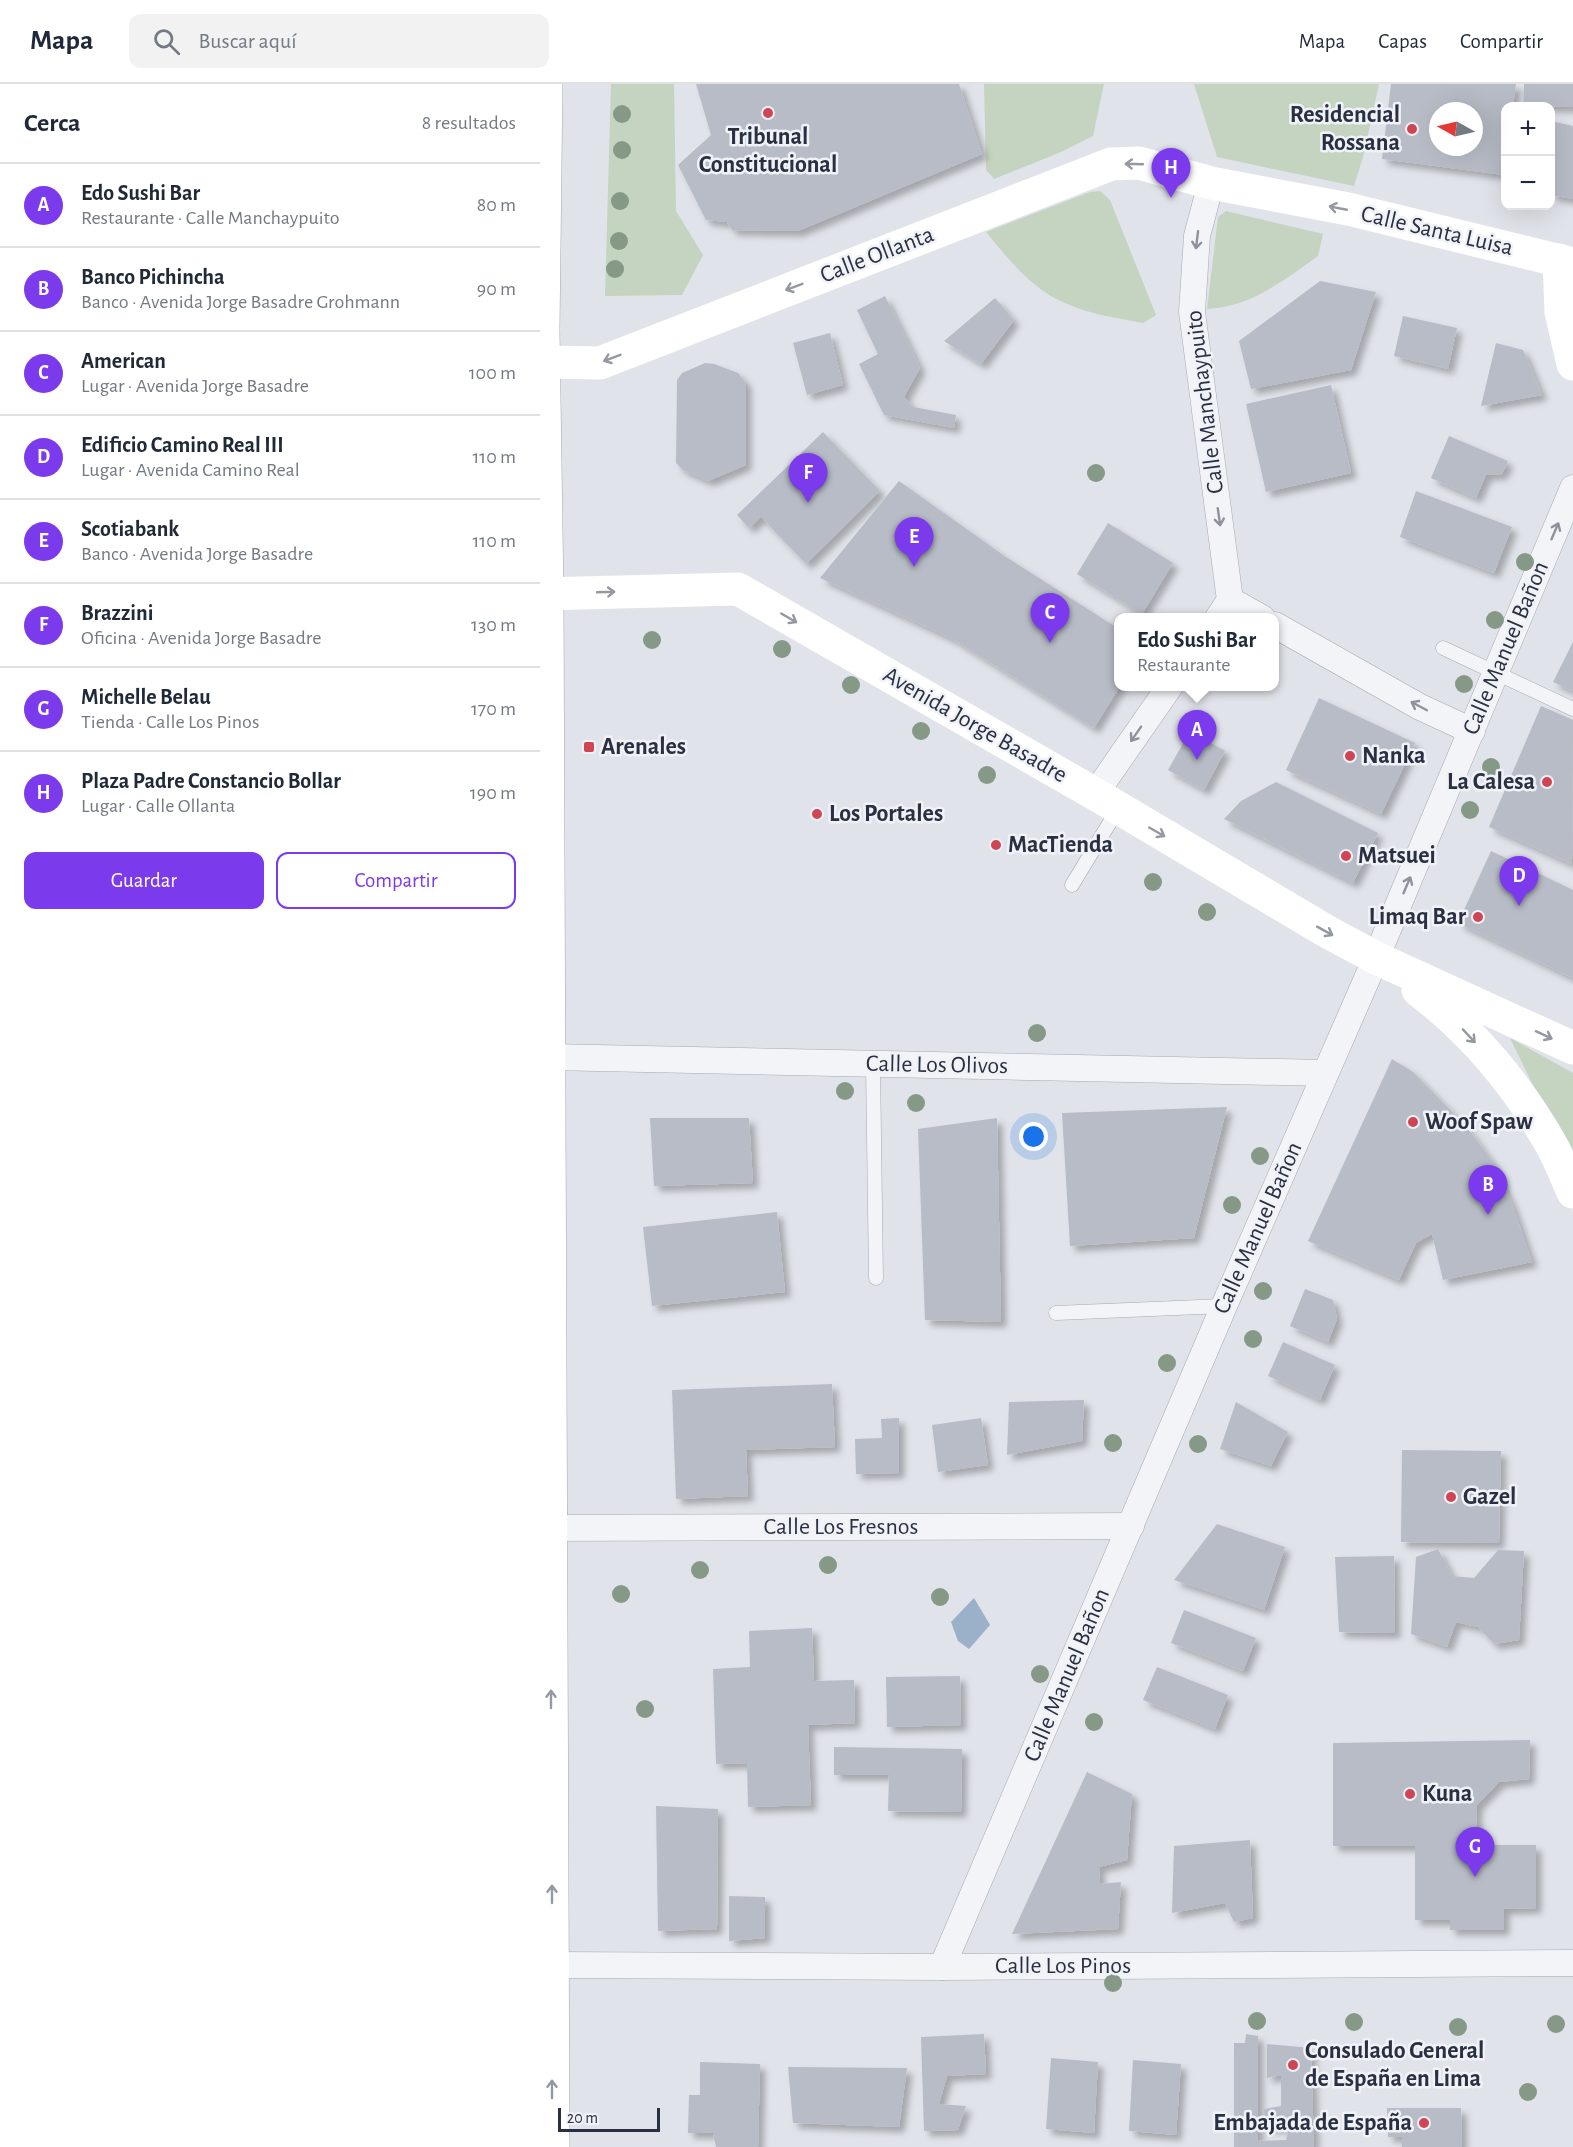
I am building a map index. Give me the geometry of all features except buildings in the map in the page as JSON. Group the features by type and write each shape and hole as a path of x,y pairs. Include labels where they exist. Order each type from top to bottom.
{"main road":[{"path":"548,90 544,594 549,1057 553,2147"},
{"name":"Calle Ollanta","path":"545,362 600,363 1111,164 1139,163 1211,183"},
{"name":"Calle Santa Luisa","path":"1211,183 1348,209 1566,262 1561,312 1573,364"},
{"name":"Avenida Jorge Basadre","path":"544,594 738,588 1376,958"},
{"path":"1376,958 1573,1048"},
{"path":"1376,958 1445,1011 1505,1074 1553,1146 1573,1192"}],"street":[{"name":"Calle Manchaypuito","path":"1211,183 1197,236 1192,312 1224,609"},
{"name":"Calle Manuel Bañon","path":"942,1967 1224,1306 1376,958 1573,488"},
{"path":"1224,609 1241,613"},
{"path":"1279,627 1420,707 1472,731"},
{"path":"1106,802 1168,691"},
{"name":"Calle Los Olivos","path":"549,1057 1326,1073"},
{"name":"Calle Los Fresnos","path":"550,1528 1131,1526"},
{"name":"Calle Los Pinos","path":"552,1965 942,1967 1573,1963"}],"lane":[{"path":"1443,648 1573,708"},
{"path":"1072,885 1106,802"},
{"path":"873,1064 876,1278"},
{"path":"1056,1313 1224,1306"}],"green space":[{"path":"611,84 674,84 676,211 703,255 682,295 605,296"},
{"path":"984,84 1104,84 1093,136 1061,152 994,179 986,170"},
{"path":"1194,84 1379,84 1363,157 1354,186 1217,157"},
{"path":"1100,191 1110,200 1156,315 1143,323 1087,311 1057,299 1023,274 986,232 1090,192"},
{"path":"1226,211 1323,234 1318,256 1280,283 1252,298 1223,307 1207,309 1218,217"},
{"path":"1510,1038 1573,1073 1573,1167"}],"water":[{"path":"974,1598 990,1625 969,1649 958,1641 951,1622"}],"place":[{"name":"Tribunal Constitucional","path":"768,113"},
{"name":"Residencial Rossana","path":"1412,129"},
{"name":"Plaza Padre Constancio Bollar","path":"1171,198"},
{"name":"Brazzini","path":"808,503"},
{"name":"Scotiabank","path":"914,567"},
{"name":"American","path":"1050,643"},
{"name":"Arenales","path":"589,747"},
{"name":"Nanka","path":"1350,756"},
{"name":"Edo Sushi Bar","path":"1197,760"},
{"name":"La Calesa","path":"1547,782"},
{"name":"Los Portales","path":"817,814"},
{"name":"MacTienda","path":"996,845"},
{"name":"Matsuei","path":"1346,856"},
{"name":"Edificio Camino Real III","path":"1519,906"},
{"name":"Limaq Bar","path":"1478,917"},
{"name":"Woof Spaw","path":"1413,1122"},
{"name":"Banco Pichincha","path":"1488,1215"},
{"name":"Gazel","path":"1451,1497"},
{"name":"Kuna","path":"1410,1794"},
{"name":"Michelle Belau","path":"1475,1877"},
{"name":"Consulado General de España en Lima","path":"1293,2065"},
{"name":"Embajada de España","path":"1424,2123"}]}
